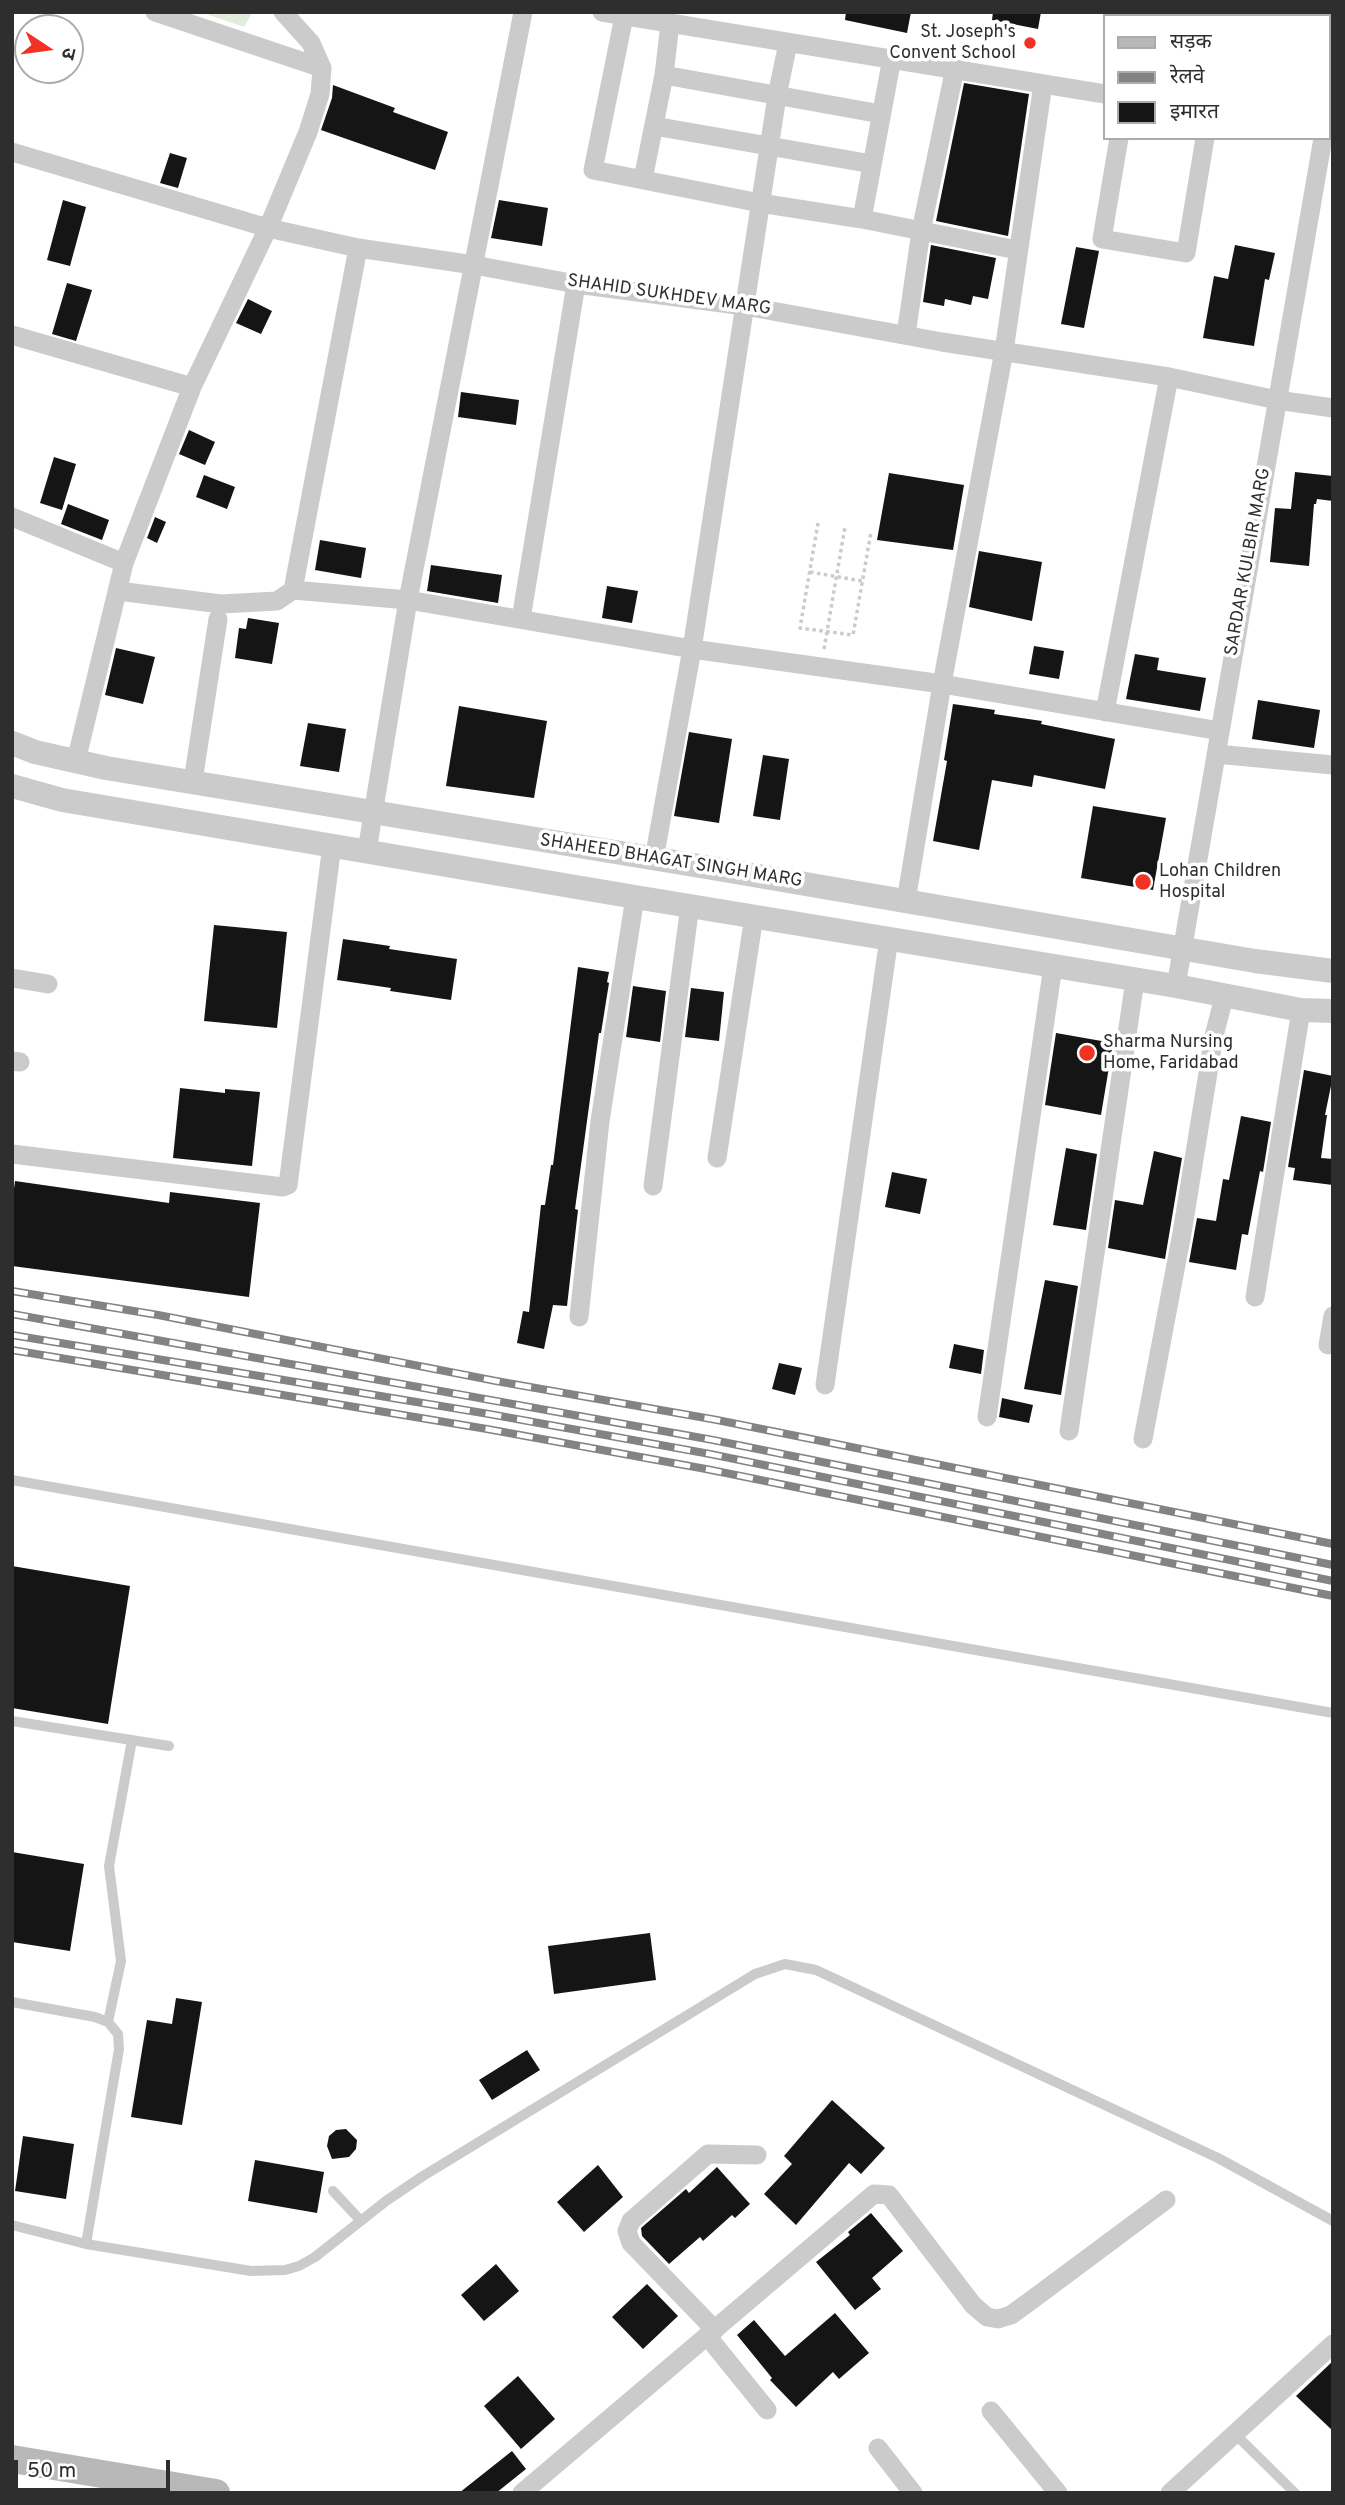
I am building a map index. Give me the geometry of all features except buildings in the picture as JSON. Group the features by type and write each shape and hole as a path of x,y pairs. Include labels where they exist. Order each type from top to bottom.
{"main road":[{"path":"12,2459 216,2493"}],"street":[{"path":"155,12 322,68"},
{"path":"76,761 124,563 192,387 268,228 308,132 320,94 322,68 311,43 283,12"},
{"path":"367,851 408,600 523,12"},
{"path":"602,12 1104,94"},
{"path":"624,16 593,170 1017,250"},
{"path":"643,179 664,75 670,23"},
{"path":"654,859 692,649 760,203 788,43"},
{"path":"862,219 892,58"},
{"path":"906,334 922,231 954,68"},
{"path":"664,75 881,114"},
{"path":"906,901 942,684 1003,351 1042,84"},
{"path":"654,126 872,164"},
{"path":"1119,140 1102,239 1186,253 1205,140"},
{"name":"SARDAR KULBIR MARG","path":"1176,986 1323,140"},
{"name":"SHAHID SUKHDEV MARG","path":"12,152 268,228 358,248 474,265 576,284 745,306 1170,377 1277,400 1333,408"},
{"path":"293,590 358,248"},
{"path":"521,619 576,284"},
{"path":"12,335 192,387"},
{"path":"1105,712 1170,377"},
{"path":"12,517 124,563"},
{"path":"118,591 221,604 277,601 293,590 408,600 692,649 942,684 1220,731"},
{"path":"193,782 218,619"},
{"name":"SHAHEED BHAGAT SINGH MARG","path":"12,743 35,752 76,761 193,782 1333,971"},
{"path":"1216,754 1333,765"},
{"path":"12,786 62,800 1176,986 1301,1010 1333,1011"},
{"path":"12,1154 275,1186 288,1185 332,845"},
{"path":"579,1317 600,1121 635,897"},
{"path":"653,1185 690,905"},
{"path":"718,1158 754,916"},
{"path":"825,1385 889,938"},
{"path":"987,1417 1053,966"},
{"path":"12,978 48,984"},
{"path":"1069,1431 1135,980"},
{"path":"1143,1439 1182,1233 1214,1036 1224,997"},
{"path":"1255,1297 1301,1010"},
{"path":"1328,1345 1333,1316"},
{"path":"757,2155 708,2154 631,2221 627,2231 631,2243 711,2333 767,2410"},
{"path":"522,2493 874,2194 889,2195 899,2204 972,2305 987,2317 998,2319 1011,2315 1166,2200"},
{"path":"1170,2493 1333,2344"},
{"path":"991,2411 1058,2493"},
{"path":"878,2448 913,2493"}],"lane":[{"path":"12,1480 1333,1713"},
{"path":"12,1721 169,1746"},
{"path":"108,2022 121,1961 109,1866 132,1740"},
{"path":"12,2225 86,2244 250,2271 270,2272 299,2266 423,2176 755,1973 785,1964 816,1970 1180,2140 1333,2221"},
{"path":"12,2002 95,2017 108,2022 118,2034 119,2049 86,2244"},
{"path":"334,2191 361,2221"},
{"path":"1235,2434 1295,2493"}],"path":[{"path":"818,523 800,628 853,635 871,531"},
{"path":"821,667 845,527"},
{"path":"810,572 862,582"}],"green space":[{"path":"200,12 248,12 251,15 244,27"}],"railway":[{"path":"12,1291 158,1315 496,1381 717,1420 1333,1544"},
{"path":"12,1314 713,1440 1333,1565"},
{"path":"12,1335 489,1414 710,1454 1333,1581"},
{"path":"12,1350 487,1429 706,1469 1333,1596"}],"place":[{"name":"St. Joseph's Convent School","path":"1030,43"},
{"name":"Lohan Children Hospital","path":"1143,882"},
{"name":"Sharma Nursing Home, Faridabad","path":"1087,1053"}]}
